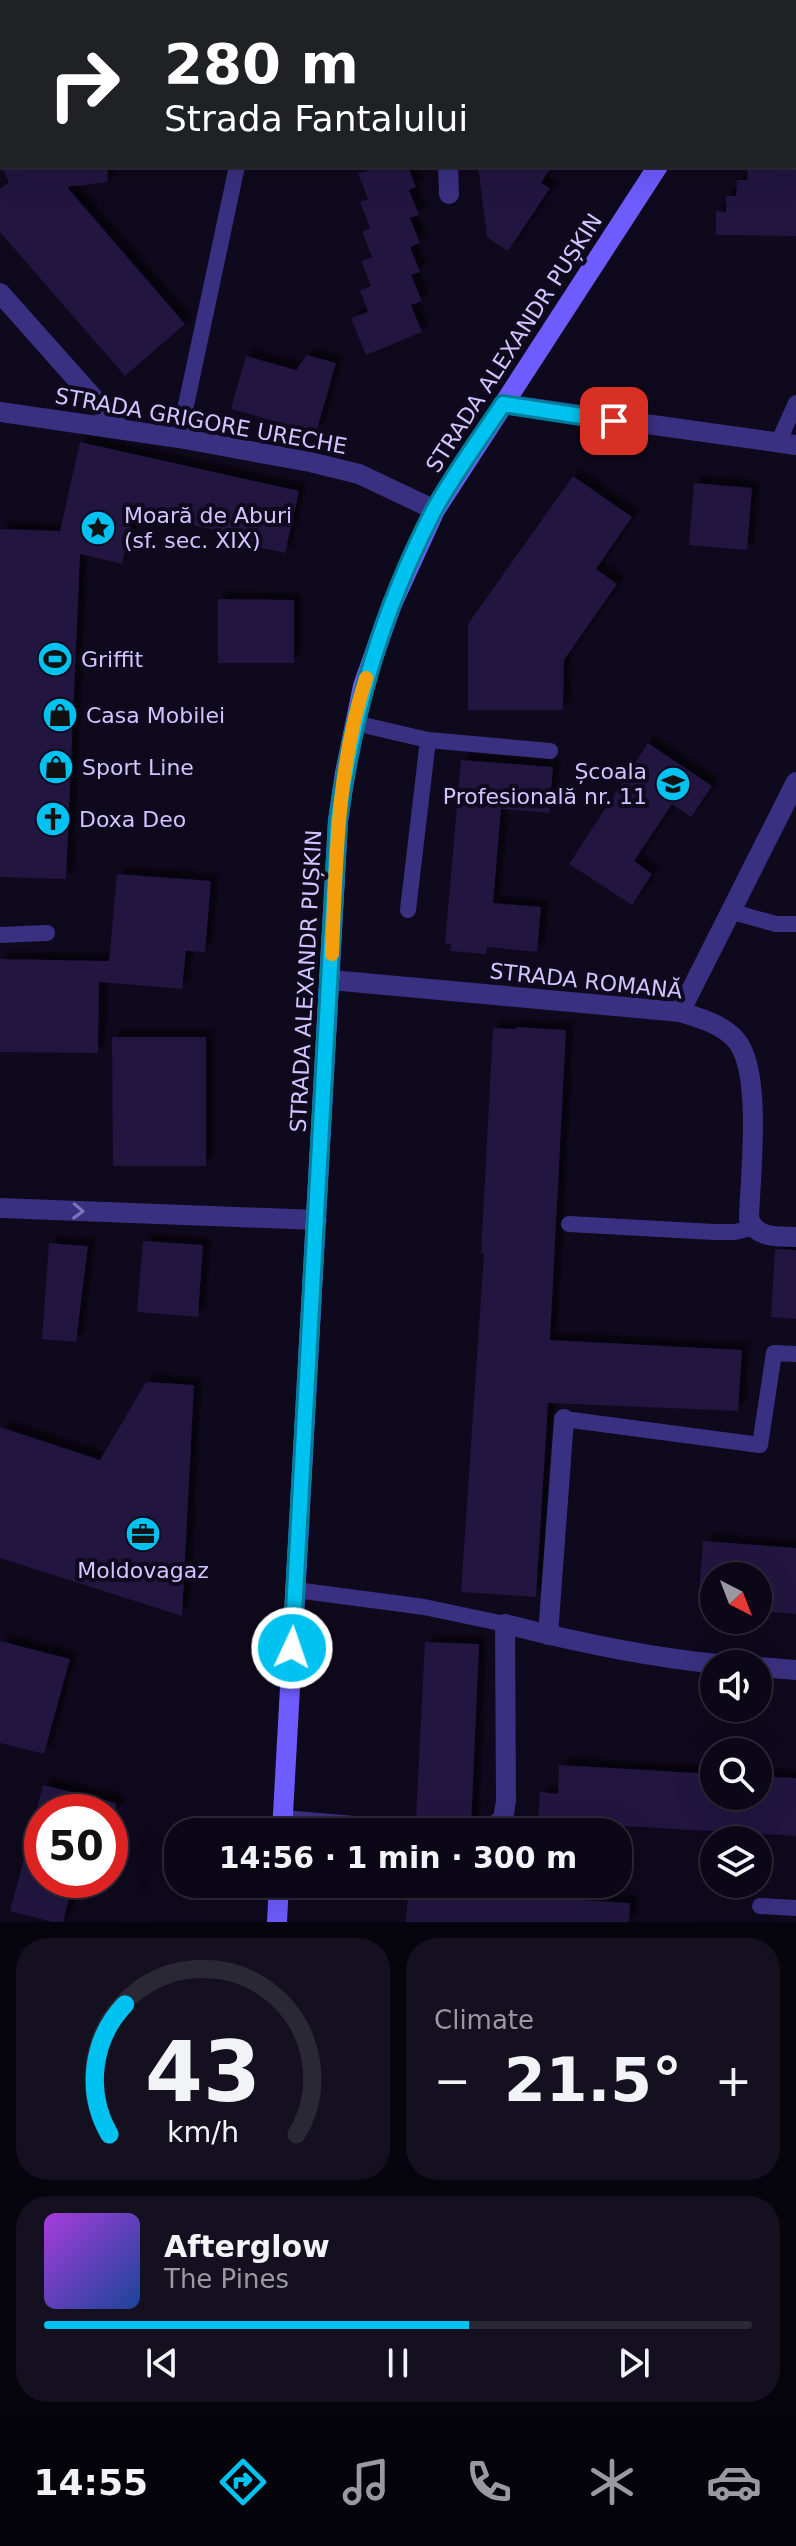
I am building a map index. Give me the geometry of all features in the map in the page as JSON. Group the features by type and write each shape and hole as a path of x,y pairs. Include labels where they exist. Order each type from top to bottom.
{"main road":[{"name":"STRADA ALEXANDR PUȘKIN","path":"282,1818 338,821 355,723 375,647 435,510 657,168"},
{"path":"277,1922 278,1898"}],"street":[{"path":"448,168 449,194"},
{"path":"0,293 121,429"},
{"path":"503,404 787,443"},
{"name":"STRADA GRIGORE URECHE","path":"0,412 179,438 310,462 359,474 435,510"},
{"path":"680,1012 796,782"},
{"name":"STRADA ROMANĂ","path":"331,980 680,1012 725,1030 745,1053 753,1085 749,1219 752,1228"},
{"path":"0,1208 317,1220"},
{"path":"752,1228 759,1233 796,1237"},
{"path":"548,1635 564,1419"},
{"path":"503,1818 506,1801 505,1624 652,1657 700,1662"},
{"path":"772,1668 796,1670"}],"lane":[{"path":"179,438 237,168"},
{"path":"787,443 796,403"},
{"path":"355,723 428,740 550,751"},
{"path":"408,910 428,740"},
{"path":"729,911 776,924 796,924"},
{"path":"0,935 47,933"},
{"path":"569,1224 714,1232 752,1228"},
{"path":"564,1419 760,1445 774,1353 796,1354"},
{"path":"296,1590 424,1607 505,1624"},
{"path":"760,1906 796,1908"}],"building":[{"path":"2,168 107,168 108,182 67,187 185,324 125,376 0,232 0,189 9,182"},
{"path":"374,168 409,168 416,187 409,190 419,215 410,218 420,243 410,247 420,272 411,275 422,301 411,305 422,332 366,355 351,318 368,312 360,291 371,286 361,261 372,257 362,232 370,228 360,202 368,199 358,174"},
{"path":"478,168 551,168 541,183 550,188 508,251 487,237"},
{"path":"748,168 796,168 796,236 716,235 716,211 726,212 726,196 736,196 737,180 747,180"},
{"path":"307,355 336,363 316,433 231,409 246,356 296,370"},
{"path":"80,442 299,491 285,553 231,541 232,534 134,512 122,564 80,554 66,879 0,877 0,529 60,531"},
{"path":"573,476 632,517 596,569 617,584 564,660 563,710 468,710 468,624"},
{"path":"694,483 752,488 747,550 689,545"},
{"path":"218,599 294,600 294,663 218,663"},
{"path":"648,743 712,786 691,817 672,804 634,861 652,874 632,905 569,864"},
{"path":"461,760 553,767 549,813 501,809 493,903 541,907 537,952 487,947 486,954 450,951 451,944 445,944"},
{"path":"117,874 211,881 205,952 186,951 182,989 99,982 98,1053 0,1052 0,959 109,961"},
{"path":"493,1028 566,1030 550,1340 742,1350 738,1411 548,1403 536,1597 461,1592 484,1254 481,1253"},
{"path":"112,1037 206,1037 206,1166 113,1166"},
{"path":"143,1241 203,1245 198,1317 137,1312"},
{"path":"49,1243 88,1246 76,1342 42,1339"},
{"path":"775,1249 796,1250 796,1319 771,1317"},
{"path":"146,1382 194,1385 182,1616 0,1558 0,1427 100,1460"},
{"path":"703,1541 796,1548 796,1614 772,1612 772,1562 701,1562"},
{"path":"0,1641 70,1659 44,1754 0,1743"},
{"path":"425,1642 479,1644 471,1818 416,1818"},
{"path":"559,1765 700,1773 700,1810 772,1810 772,1777 796,1778 796,1836 772,1835 772,1826 700,1826 700,1830 632,1826 632,1818 538,1818 540,1792 558,1794"},
{"path":"43,1785 80,1794 41,1794"},
{"path":"24,1858 24,1898 69,1898 63,1922 10,1911"},
{"path":"407,1898 551,1898 630,1903 629,1922 406,1922"}],"slow traffic":[{"path":"332,954 338,821 366,678"}],"place":[{"name":"Moară de Aburi (sf. sec. XIX)","path":"98,528"},
{"name":"Griffit","path":"55,659"},
{"name":"Casa Mobilei","path":"60,715"},
{"name":"Sport Line","path":"56,767"},
{"name":"Școala Profesională nr. 11","path":"673,784"},
{"name":"Doxa Deo","path":"53,819"},
{"name":"Moldovagaz","path":"143,1534"}],"route":[{"path":"292,1648 338,821 363,686 392,604 435,510 503,404 614,421"}]}
